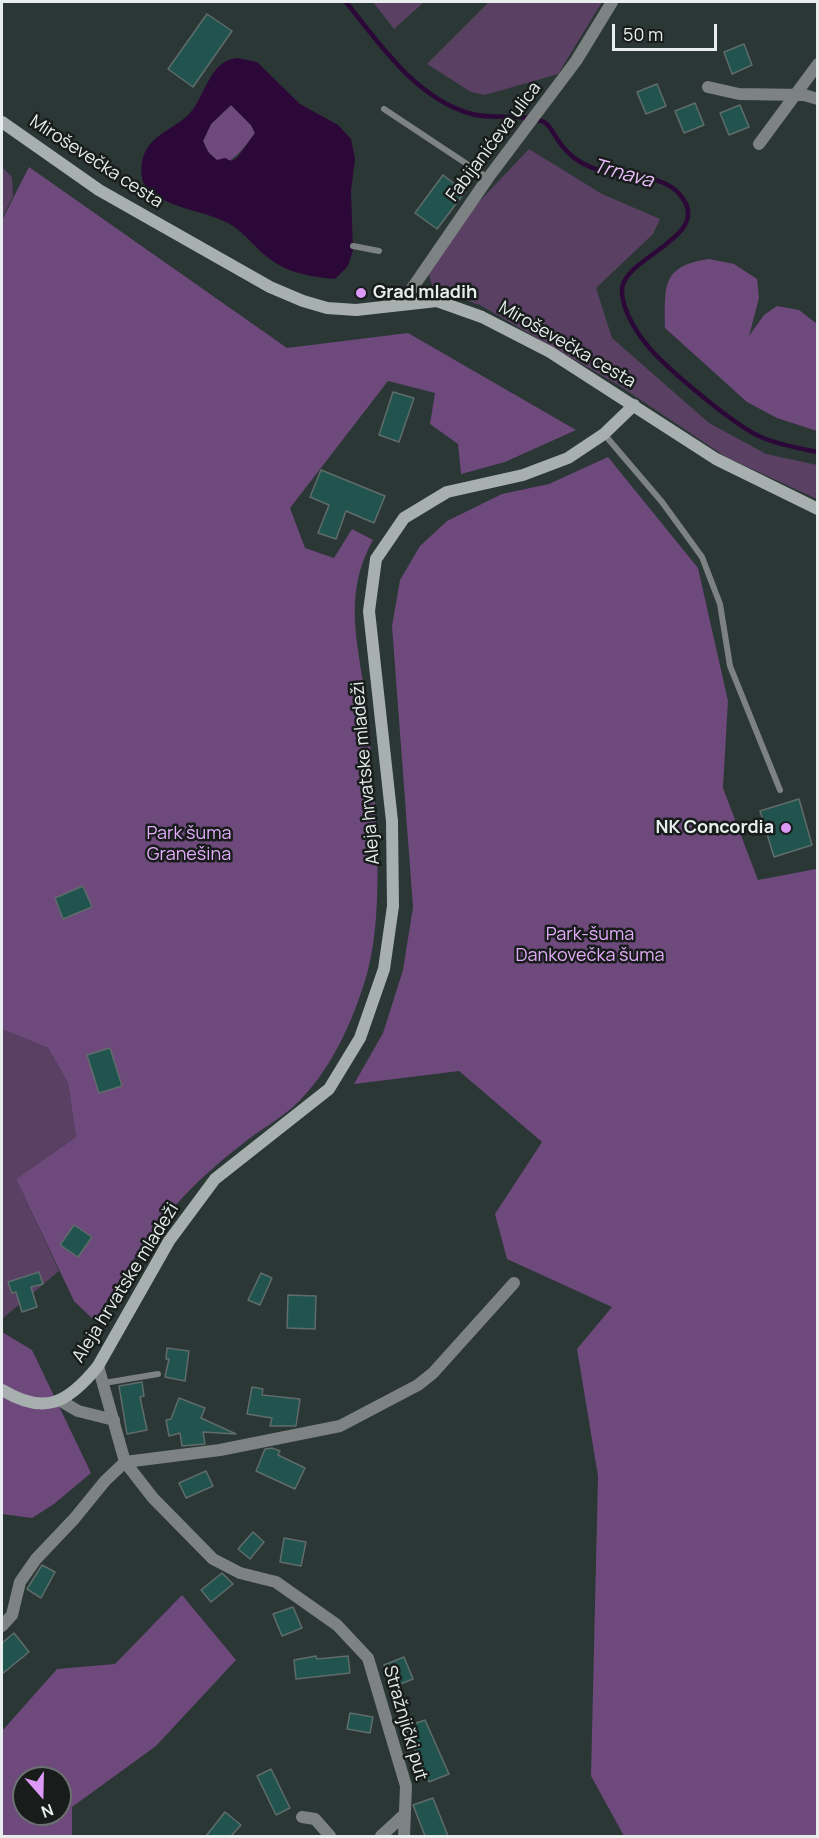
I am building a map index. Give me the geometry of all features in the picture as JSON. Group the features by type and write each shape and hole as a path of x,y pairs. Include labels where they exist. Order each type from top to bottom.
{"street":[{"name":"Fabijanićeva ulica","path":"402,303 488,178 576,61 612,2"},
{"path":"759,144 818,64"},
{"path":"708,87 739,94 793,95 818,99"},
{"name":"Miroševečka cesta","path":"2,122 99,190 281,292 327,308 356,310 402,303 436,301 483,317 550,352 716,459 818,508"},
{"name":"Aleja hrvatske mladeži","path":"61,1401 74,1393 98,1366 169,1241 215,1179 328,1089 360,1038 384,969 393,906 392,821 369,611 376,559 404,518 447,492 532,471 568,458 604,434 634,405"},
{"path":"2,1626 12,1615 20,1582 36,1559 125,1461 220,1450 340,1426 418,1385 433,1373 514,1282"},
{"name":"Stražnjički put","path":"98,1366 125,1461 153,1498 213,1559 240,1574 276,1582 336,1625 368,1658 406,1786 404,1836"},
{"path":"2,1390 19,1400 43,1405 61,1401 78,1411 114,1420"},
{"path":"381,1836 405,1814"},
{"path":"302,1817 315,1819 330,1836"}],"lane":[{"path":"384,109 488,178"},
{"path":"353,246 379,251"},
{"path":"604,434 662,502 702,557 720,604 730,666 780,790"},
{"path":"104,1383 158,1374"}],"shaded area":[{"path":"373,2 424,2 394,29"},
{"path":"489,2 602,2 558,74 485,95 471,92 427,64"},
{"path":"237,58 257,62 300,104 338,125 351,139 355,159 351,191 353,250 348,266 335,279 303,274 281,266 268,258 228,223 170,203 150,191 143,182 143,157 150,144 190,113 214,72 228,60","holes":["231,105 251,125 255,133 237,158 231,161 225,158 217,160 208,152 203,141 211,124"]},
{"path":"529,149 602,194 660,219 653,234 596,288 612,338 709,423 766,454 817,465 817,499 726,457 620,386 480,305 433,289 428,271 478,203"},
{"path":"2,167 12,177 13,196 2,218"},
{"path":"2,1029 48,1048 68,1083 76,1137 16,1179 59,1271 2,1319"}],"green space":[{"path":"231,105 251,125 255,133 236,156 223,162 216,160 209,153 203,141 211,124"},
{"name":"Park šuma Granešina","path":"29,167 287,348 408,333 576,430 505,462 461,474 458,444 430,424 435,393 388,381 290,508 305,548 334,558 352,529 373,540 357,583 355,604 355,625 370,742 377,844 376,914 367,974 355,1010 339,1046 318,1079 293,1107 229,1155 171,1210 125,1272 95,1321 74,1301 16,1179 76,1137 68,1083 48,1048 2,1029 2,220"},
{"path":"709,259 734,264 757,279 759,298 749,336 764,315 777,306 799,310 817,324 817,431 777,418 747,402 665,328 665,300 669,280 682,267"},
{"name":"Park-šuma Dankovečka šuma","path":"608,457 698,568 728,701 723,788 758,880 816,869 817,872 817,1836 624,1836 591,1776 598,1476 577,1349 612,1307 507,1259 495,1214 542,1142 459,1071 354,1084 383,1033 403,970 413,907 392,626 400,580 420,546 447,521 502,494 549,484"},
{"path":"2,1332 32,1350 91,1473 54,1504 32,1518 2,1514"},
{"path":"182,1595 236,1660 156,1746 72,1807 72,1766 12,1766 12,1826 72,1826 72,1836 2,1836 2,1731 57,1669 115,1664"}],"building":[{"path":"207,14 232,31 193,87 168,69"},
{"path":"744,44 752,65 732,74 724,52"},
{"path":"657,84 666,106 646,114 637,92"},
{"path":"695,103 704,125 684,133 675,111"},
{"path":"740,105 749,127 729,135 720,113"},
{"path":"443,175 465,192 437,229 415,213"},
{"path":"393,392 414,398 399,442 379,435"},
{"path":"321,470 385,496 374,523 346,511 336,539 318,533 329,505 310,497"},
{"name":"NK Concordia","path":"799,799 812,845 774,857 760,811"},
{"path":"83,886 92,907 63,919 55,898"},
{"path":"110,1048 122,1086 99,1093 87,1055"},
{"path":"74,1225 92,1237 78,1257 60,1245"},
{"path":"39,1272 43,1284 31,1287 37,1307 22,1312 16,1292 12,1293 8,1282"},
{"path":"261,1273 272,1278 260,1305 248,1300"},
{"path":"288,1295 316,1296 315,1329 287,1328"},
{"path":"167,1348 189,1351 185,1381 165,1377 169,1359 166,1359"},
{"path":"142,1382 144,1396 140,1397 147,1430 127,1434 119,1386"},
{"path":"252,1387 263,1389 262,1395 300,1399 296,1426 270,1426 272,1418 247,1414"},
{"path":"179,1398 205,1408 201,1418 236,1434 203,1432 205,1444 182,1446 180,1433 169,1436 166,1420 171,1419"},
{"path":"272,1448 280,1451 278,1455 305,1468 295,1489 256,1471 265,1449"},
{"path":"206,1471 213,1486 186,1498 179,1483"},
{"path":"253,1532 264,1542 250,1559 238,1549"},
{"path":"284,1538 306,1542 301,1566 280,1562"},
{"path":"42,1565 55,1572 41,1598 27,1589"},
{"path":"222,1573 233,1584 211,1602 201,1590"},
{"path":"293,1607 302,1628 282,1636 273,1614"},
{"path":"14,1633 29,1652 2,1674 2,1643"},
{"path":"316,1656 317,1659 348,1656 350,1673 296,1679 294,1660"},
{"path":"404,1657 413,1679 393,1687 384,1665"},
{"path":"350,1713 373,1717 370,1733 347,1729"},
{"path":"425,1720 449,1774 429,1782 405,1727"},
{"path":"271,1769 290,1808 276,1815 257,1776"},
{"path":"433,1798 448,1836 425,1836 413,1805"},
{"path":"225,1812 241,1825 231,1836 206,1836"}],"waterway":[{"name":"Trnava","path":"346,2 399,66 414,81 449,105 477,115 535,119 544,122 565,150 585,164 606,172 653,179 673,188 681,196 688,210 686,223 665,246 626,277 622,289 623,297 632,324 663,362 705,399 736,422 768,440 818,452"}],"place":[{"name":"Grad mladih","path":"361,293"},
{"name":"NK Concordia","path":"786,828"}]}
